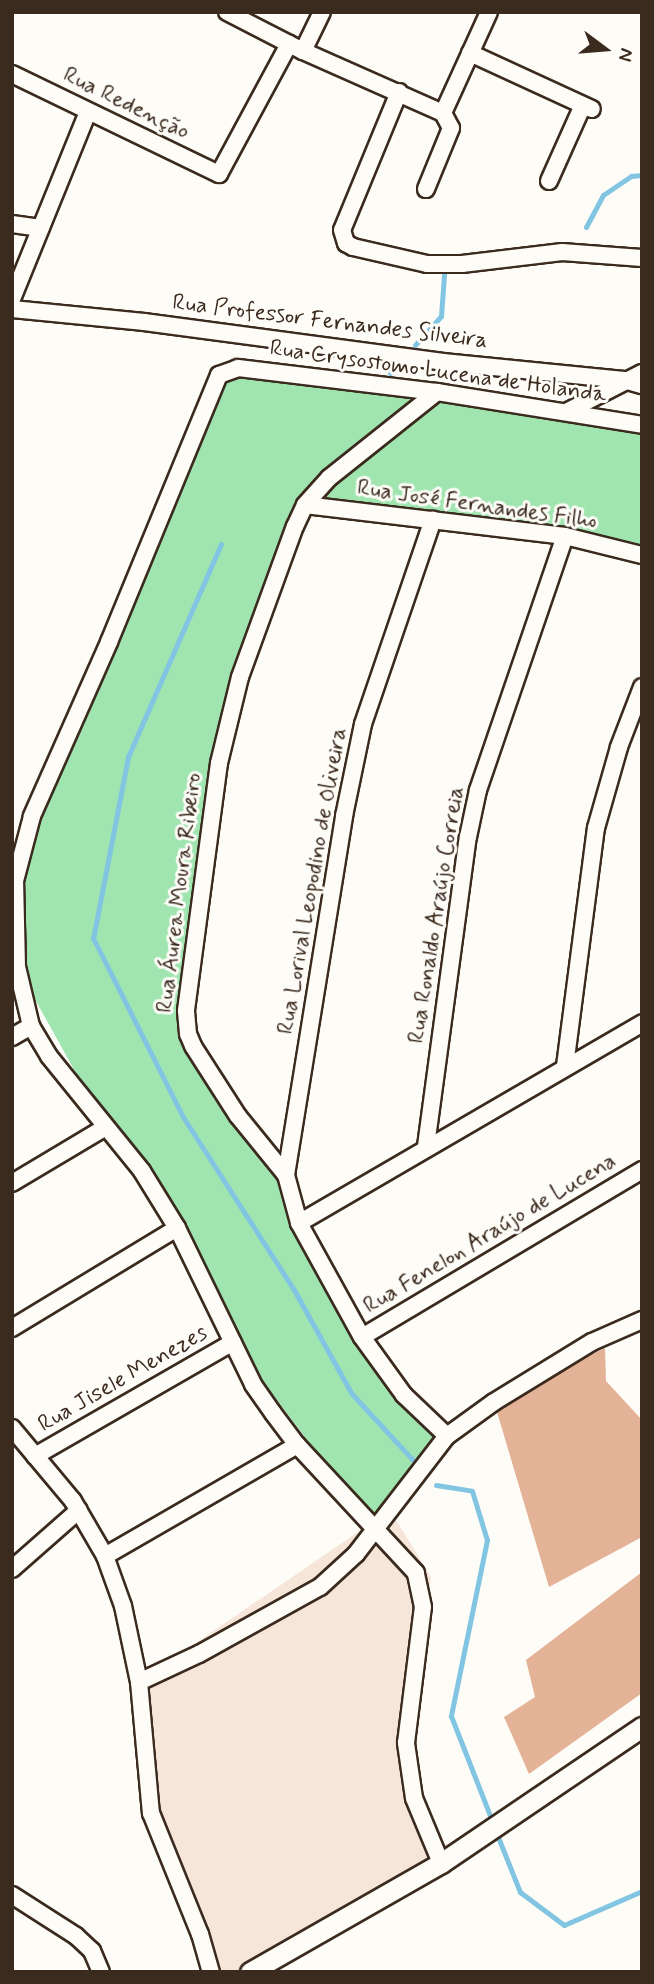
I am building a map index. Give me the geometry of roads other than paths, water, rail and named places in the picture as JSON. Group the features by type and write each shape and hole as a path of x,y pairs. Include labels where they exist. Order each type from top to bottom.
{"main road":[{"path":"250,1972 441,1863 642,1727"}],"street":[{"path":"227,12 296,47 443,113 451,128 426,189"},
{"path":"296,47 322,12"},
{"path":"443,113 489,12"},
{"name":"Rua Redenção","path":"12,74 219,174 296,47"},
{"path":"470,53 588,107 549,181"},
{"path":"399,92 342,230 346,243 353,247 428,264 462,264 562,252 642,258"},
{"path":"12,299 88,112"},
{"path":"12,223 41,228"},
{"name":"Rua Professor Fernandes Silveira","path":"12,309 144,321 443,362 624,380 642,385"},
{"name":"Rua Crysostomo Lucena de Holanda","path":"13,921 17,863 32,816 109,642 213,384 219,375 238,368 437,392 642,425"},
{"path":"566,412 642,373"},
{"name":"Rua Áurea Moura Ribeiro","path":"437,392 329,478 305,505 240,677 219,763 186,1011 193,1046 238,1116 286,1175 299,1223 362,1337 404,1395 447,1436"},
{"name":"Rua José Fernandes Filho","path":"305,505 565,536 642,555"},
{"name":"Rua Lorival Leopodino de Oliveira","path":"286,1175 344,816 363,724 433,520"},
{"name":"Rua Ronaldo Araújo Correia","path":"426,1146 468,837 478,790 565,536"},
{"path":"565,1066 596,828 620,747 642,687"},
{"path":"13,921 17,967 32,1026 49,1056 142,1171 177,1228 253,1384 298,1445 416,1573 422,1590 423,1607 406,1742 414,1798 441,1863"},
{"path":"299,1223 426,1146 642,1023"},
{"path":"12,1037 32,1026"},
{"path":"12,1183 106,1128"},
{"name":"Rua Fenelon Araújo de Lucena","path":"362,1337 642,1170"},
{"path":"12,1328 177,1228"},
{"path":"139,1682 198,1654 320,1587 346,1565 447,1436 584,1347 617,1328 642,1320"},
{"name":"Rua Jisele Menezes","path":"36,1456 233,1342"},
{"path":"12,1428 79,1510 105,1556 123,1606 139,1682 150,1812 200,1934 211,1972"},
{"path":"105,1556 298,1445"},
{"path":"12,1569 79,1510"},
{"path":"12,1895 76,1936 92,1951 101,1972"}],"waterway":[{"path":"586,227 603,195 631,176 642,175"},
{"path":"415,345 441,316 444,275"},
{"path":"390,373 395,368"},
{"path":"221,544 128,757 93,938 183,1117 294,1290 352,1394 413,1460"},
{"path":"436,1485 472,1491 487,1540 451,1716 493,1823"},
{"path":"496,1832 520,1892 564,1925 642,1891"}]}
